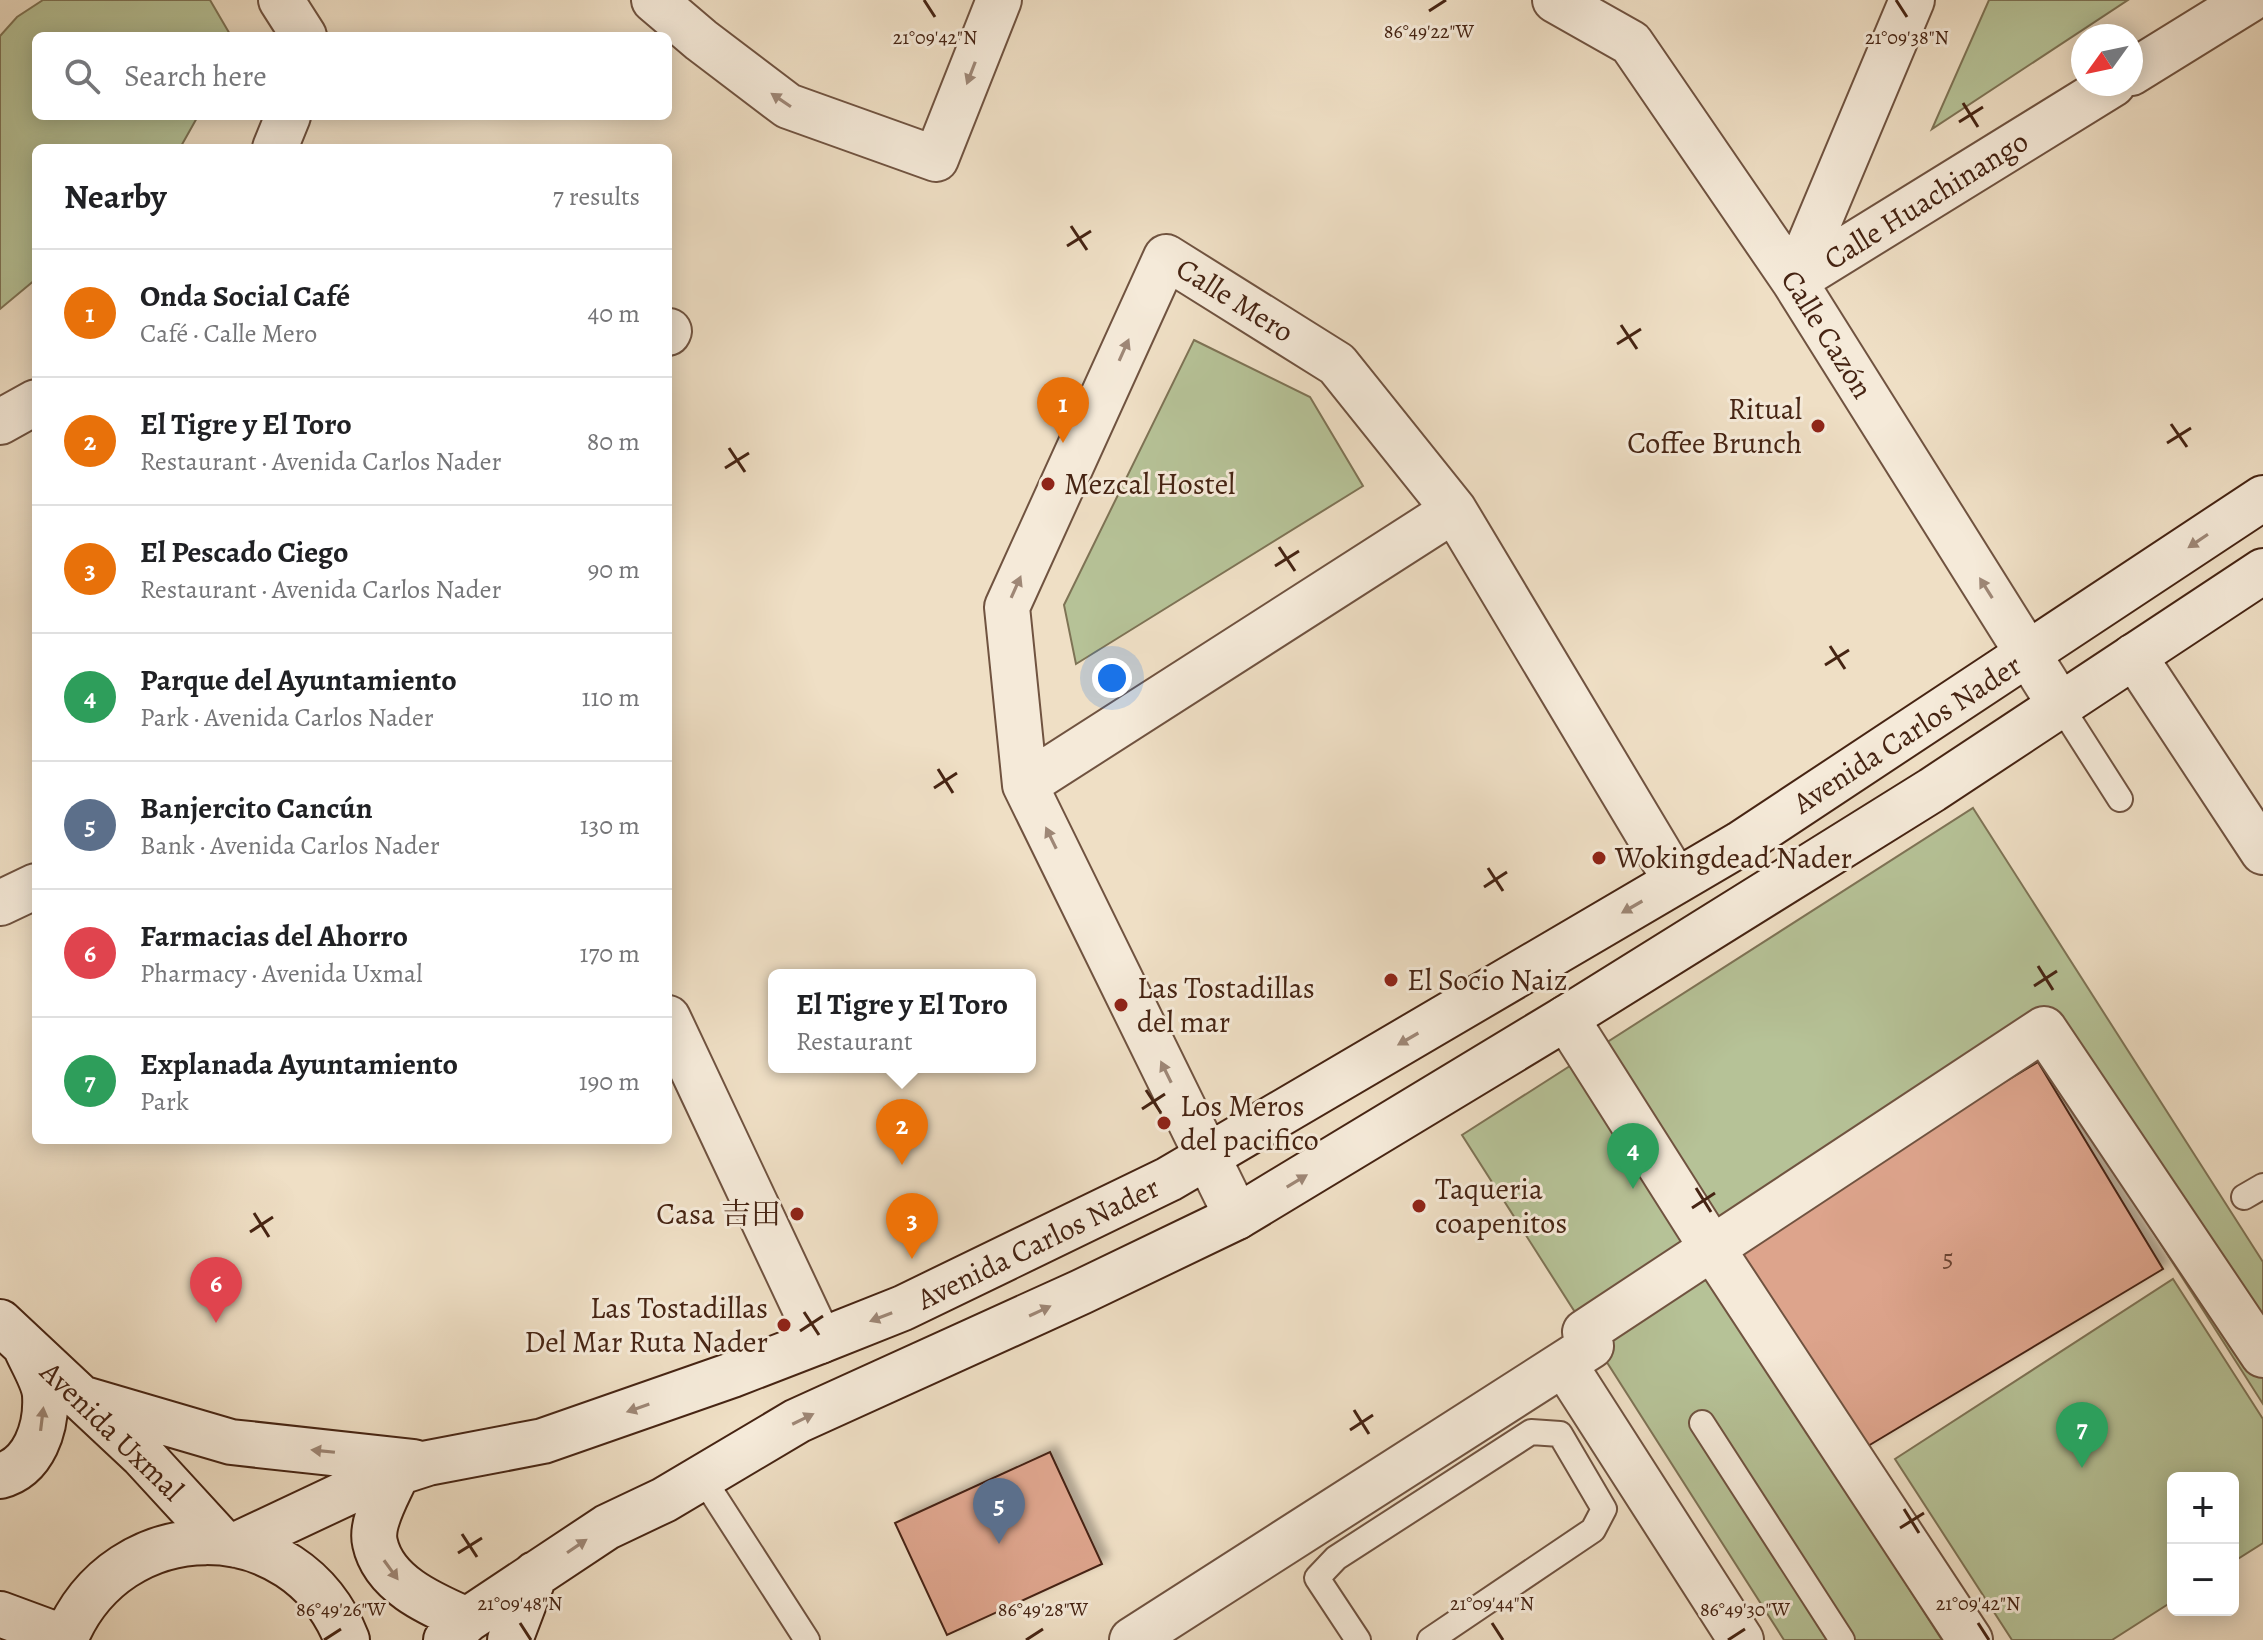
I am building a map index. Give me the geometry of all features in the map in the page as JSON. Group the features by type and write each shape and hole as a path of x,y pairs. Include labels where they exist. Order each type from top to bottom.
{"street":[{"path":"281,0 301,32"},
{"path":"654,0 788,106 936,159 999,0"},
{"name":"Calle Cazón","path":"1555,0 1631,43 1794,281 2060,705"},
{"name":"Calle Huachinango","path":"1794,281 1912,0"},
{"path":"2143,66 2249,0"},
{"name":"Calle Huachinango","path":"1794,281 2094,96"},
{"path":"277,144 286,120"},
{"name":"Calle Mero","path":"1237,1217 1025,785 1007,607 1166,257 1337,364 1454,510 1676,881"},
{"path":"0,422 32,404"},
{"name":"Avenida Carlos Nader","path":"229,1544 372,1481 413,1468 543,1441 820,1341 903,1308 1169,1179 1740,844 2263,498"},
{"path":"1025,785 1454,510"},
{"name":"Avenida Carlos Nader","path":"456,1630 607,1527 664,1500 797,1421 1038,1312 1237,1217 1566,1018 1879,823 2263,571"},
{"path":"2134,656 2263,852"},
{"path":"1848,773 1879,823"},
{"path":"0,903 32,888"},
{"path":"1566,1018 1712,1248 1970,1640"},
{"path":"672,1026 820,1341"},
{"path":"1132,1640 1591,1346 1585,1332 2044,1029 2263,1355"},
{"path":"0,1476 28,1460 39,1439 45,1393 12,1334"},
{"name":"Avenida Uxmal","path":"12,1334 143,1456 229,1544"},
{"path":"1564,1364 1741,1640"},
{"path":"81,1398 231,1442 413,1468 378,1517 375,1543 386,1566 403,1586 435,1606 456,1630"},
{"path":"0,1614 64,1639 84,1603 112,1574 145,1554 173,1545 229,1544 280,1561 308,1581 330,1608 347,1640"},
{"path":"510,1640 535,1574"}],"lane":[{"path":"2060,705 2120,799"},
{"path":"1702,1423 1842,1640"},
{"path":"1358,1640 1317,1578 1336,1558 1531,1432 1560,1434 1604,1509 1593,1530 1430,1640"},
{"path":"702,1477 807,1640"}],"green space":[{"path":"43,0 210,0 229,32 32,32 32,120 196,120 182,144 32,144 32,282 0,309 0,36 17,17"},
{"path":"1989,0 2128,0 2092,24 2071,24 2071,38 1932,129"},
{"path":"1194,340 1310,397 1363,486 1076,664 1064,605"},
{"path":"1973,808 2263,1262 2263,1404 2023,1028 1687,1242 1942,1640 1784,1640 1462,1135"},
{"path":"2173,1279 2263,1419 2263,1543 2239,1558 2239,1472 2167,1472 2167,1605 2112,1640 2012,1640 1895,1459"}],"building":[{"path":"2038,1062 2163,1269 1858,1452 1733,1245"},
{"path":"1050,1452 1102,1564 947,1635 895,1523"}],"place":[{"name":"Ritual Coffee Brunch","path":"1818,426"},
{"name":"Onda Social Café","path":"1063,443"},
{"name":"Mezcal Hostel","path":"1048,484"},
{"name":"Wokingdead Nader","path":"1599,858"},
{"name":"El Socio Naiz","path":"1391,980"},
{"name":"Las Tostadillas del mar","path":"1121,1005"},
{"name":"Los Meros del pacifico","path":"1164,1123"},
{"name":"El Tigre y El Toro","path":"902,1165"},
{"name":"Parque del Ayuntamiento","path":"1633,1189"},
{"name":"Taqueria coapenitos","path":"1419,1206"},
{"name":"Casa 吉田","path":"797,1214"},
{"name":"El Pescado Ciego","path":"912,1259"},
{"name":"Farmacias del Ahorro","path":"216,1323"},
{"name":"Las Tostadillas Del Mar Ruta Nader","path":"784,1325"},
{"name":"Explanada Ayuntamiento","path":"2082,1468"},
{"name":"Banjercito Cancún","path":"999,1544"}]}
